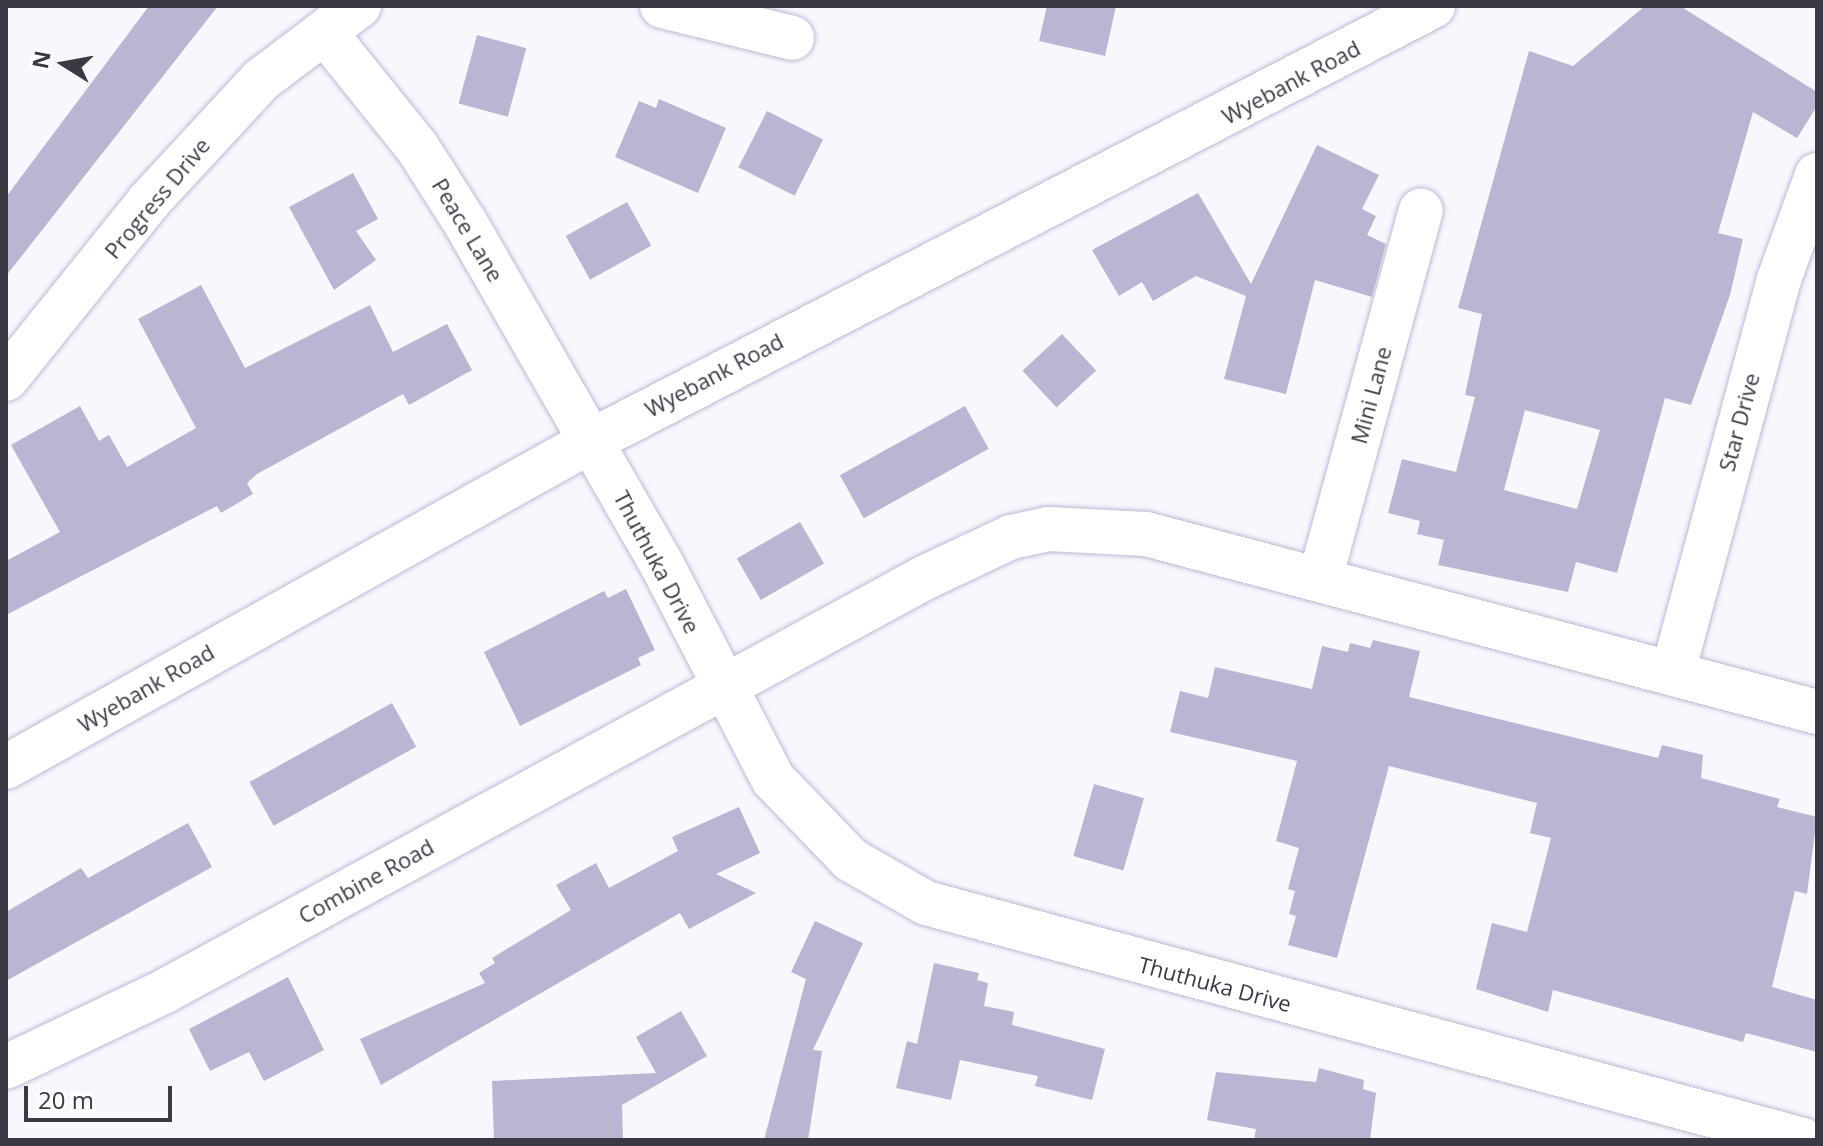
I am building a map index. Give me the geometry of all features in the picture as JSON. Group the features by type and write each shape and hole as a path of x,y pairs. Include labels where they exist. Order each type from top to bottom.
{"street":[{"name":"Progress Drive","path":"6,379 241,102 359,6"},
{"path":"662,6 792,38"},
{"name":"Wyebank Road","path":"6,767 591,441 1433,6"},
{"name":"Peace Lane","path":"326,34 417,147 591,441"},
{"name":"Star Drive","path":"1673,672 1778,282 1817,175"},
{"name":"Mini Lane","path":"1320,579 1421,211"},
{"name":"Thuthuka Drive","path":"591,441 773,779 818,832 884,883 926,903 1803,1140"},
{"path":"721,685 937,572 1011,537 1049,529 1146,534 1817,712"},
{"name":"Combine Road","path":"6,1067 165,991 721,685"}],"building":[{"path":"149,6 218,6 6,276 6,197"},
{"path":"1047,6 1116,6 1105,56 1039,41"},
{"path":"1645,6 1680,6 1817,92 1817,106 1797,138 1753,112 1718,233 1743,239 1730,295 1691,405 1665,398 1617,573 1576,562 1568,592 1438,565 1444,540 1417,534 1420,521 1388,513 1402,459 1456,472 1475,397 1465,395 1482,314 1458,308 1529,51 1573,66","holes":["1525,410 1600,430 1577,509 1504,490"]},
{"path":"477,35 526,48 508,117 459,104"},
{"path":"659,99 726,128 698,193 615,157 639,101 656,108"},
{"path":"767,111 823,140 795,196 738,167"},
{"path":"1317,145 1379,175 1362,209 1376,216 1367,235 1386,244 1372,297 1315,280 1286,394 1224,379 1246,296 1196,276 1153,301 1142,282 1119,296 1092,250 1198,193 1251,284"},
{"path":"353,173 378,219 356,231 376,260 334,290 289,207"},
{"path":"627,202 651,246 590,280 566,236"},
{"path":"201,285 245,368 370,305 393,352 447,324 472,370 409,405 403,394 257,474 247,483 253,494 221,513 217,506 6,615 6,561 60,532 11,445 80,406 99,441 109,435 127,467 196,428 138,319"},
{"path":"1062,334 1096,371 1057,407 1023,371"},
{"path":"965,406 989,449 864,518 840,475"},
{"path":"800,522 824,564 761,600 737,558"},
{"path":"626,589 655,650 638,658 641,665 520,726 484,652 604,591 608,598"},
{"path":"1373,640 1420,651 1409,697 1658,758 1662,745 1703,755 1701,778 1780,799 1777,807 1817,817 1807,894 1795,891 1772,987 1817,1000 1817,1052 1746,1033 1743,1042 1553,990 1548,1012 1476,989 1492,923 1527,932 1551,838 1530,833 1537,803 1389,766 1337,958 1288,945 1296,916 1289,914 1295,891 1288,889 1299,848 1276,841 1297,761 1170,732 1180,691 1208,698 1215,667 1312,689 1322,646 1348,652 1350,643 1370,648"},
{"path":"392,703 416,747 274,826 249,782"},
{"path":"1094,784 1144,798 1123,870 1073,856"},
{"path":"739,807 760,853 716,874 756,893 689,929 680,913 381,1085 360,1039 485,983 479,973 495,963 492,958 571,910 556,885 596,863 609,888 678,851 672,837"},
{"path":"188,823 212,867 6,981 6,912 81,868 88,878"},
{"path":"815,921 863,943 813,1050 822,1051 808,1140 764,1140 806,979 791,972"},
{"path":"934,963 979,973 977,980 988,983 984,1006 1014,1012 1012,1025 1105,1049 1092,1100 1035,1086 1038,1076 960,1060 951,1100 896,1088 907,1041 917,1044"},
{"path":"288,977 324,1050 264,1081 249,1052 210,1071 189,1029"},
{"path":"681,1011 707,1056 622,1105 623,1140 494,1140 492,1081 656,1073 636,1037"},
{"path":"1319,1068 1364,1080 1363,1089 1376,1093 1370,1140 1254,1140 1256,1129 1207,1120 1216,1072 1316,1082"}]}
